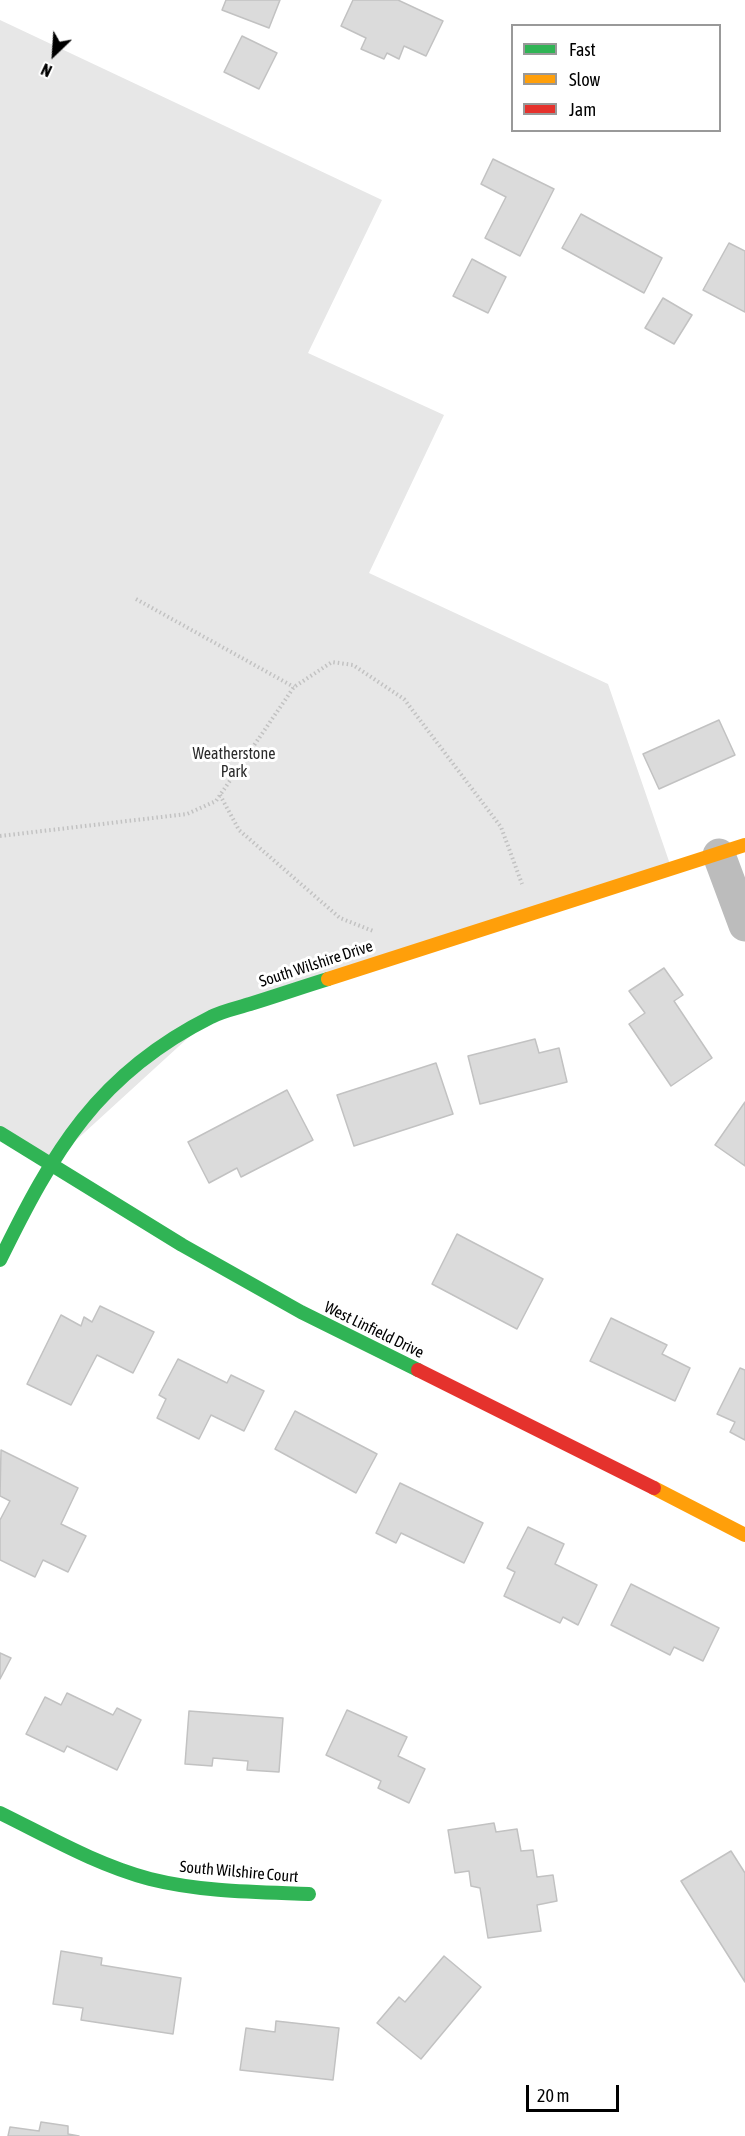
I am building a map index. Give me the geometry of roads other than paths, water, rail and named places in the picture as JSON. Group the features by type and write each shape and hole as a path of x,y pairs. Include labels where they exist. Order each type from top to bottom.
{"street":[{"name":"South Wilshire Drive","path":"0,1260 50,1164 77,1123 119,1079 161,1046 212,1016 732,850"},
{"path":"732,850 745,925"},
{"name":"West Linfield Drive","path":"0,1133 182,1245 302,1312 726,1523 745,1535"},
{"name":"South Wilshire Court","path":"0,1813 75,1851 130,1873 176,1884 220,1889 309,1893"}],"park label":[{"name":"Weatherstone Park","path":"234,763"}]}
